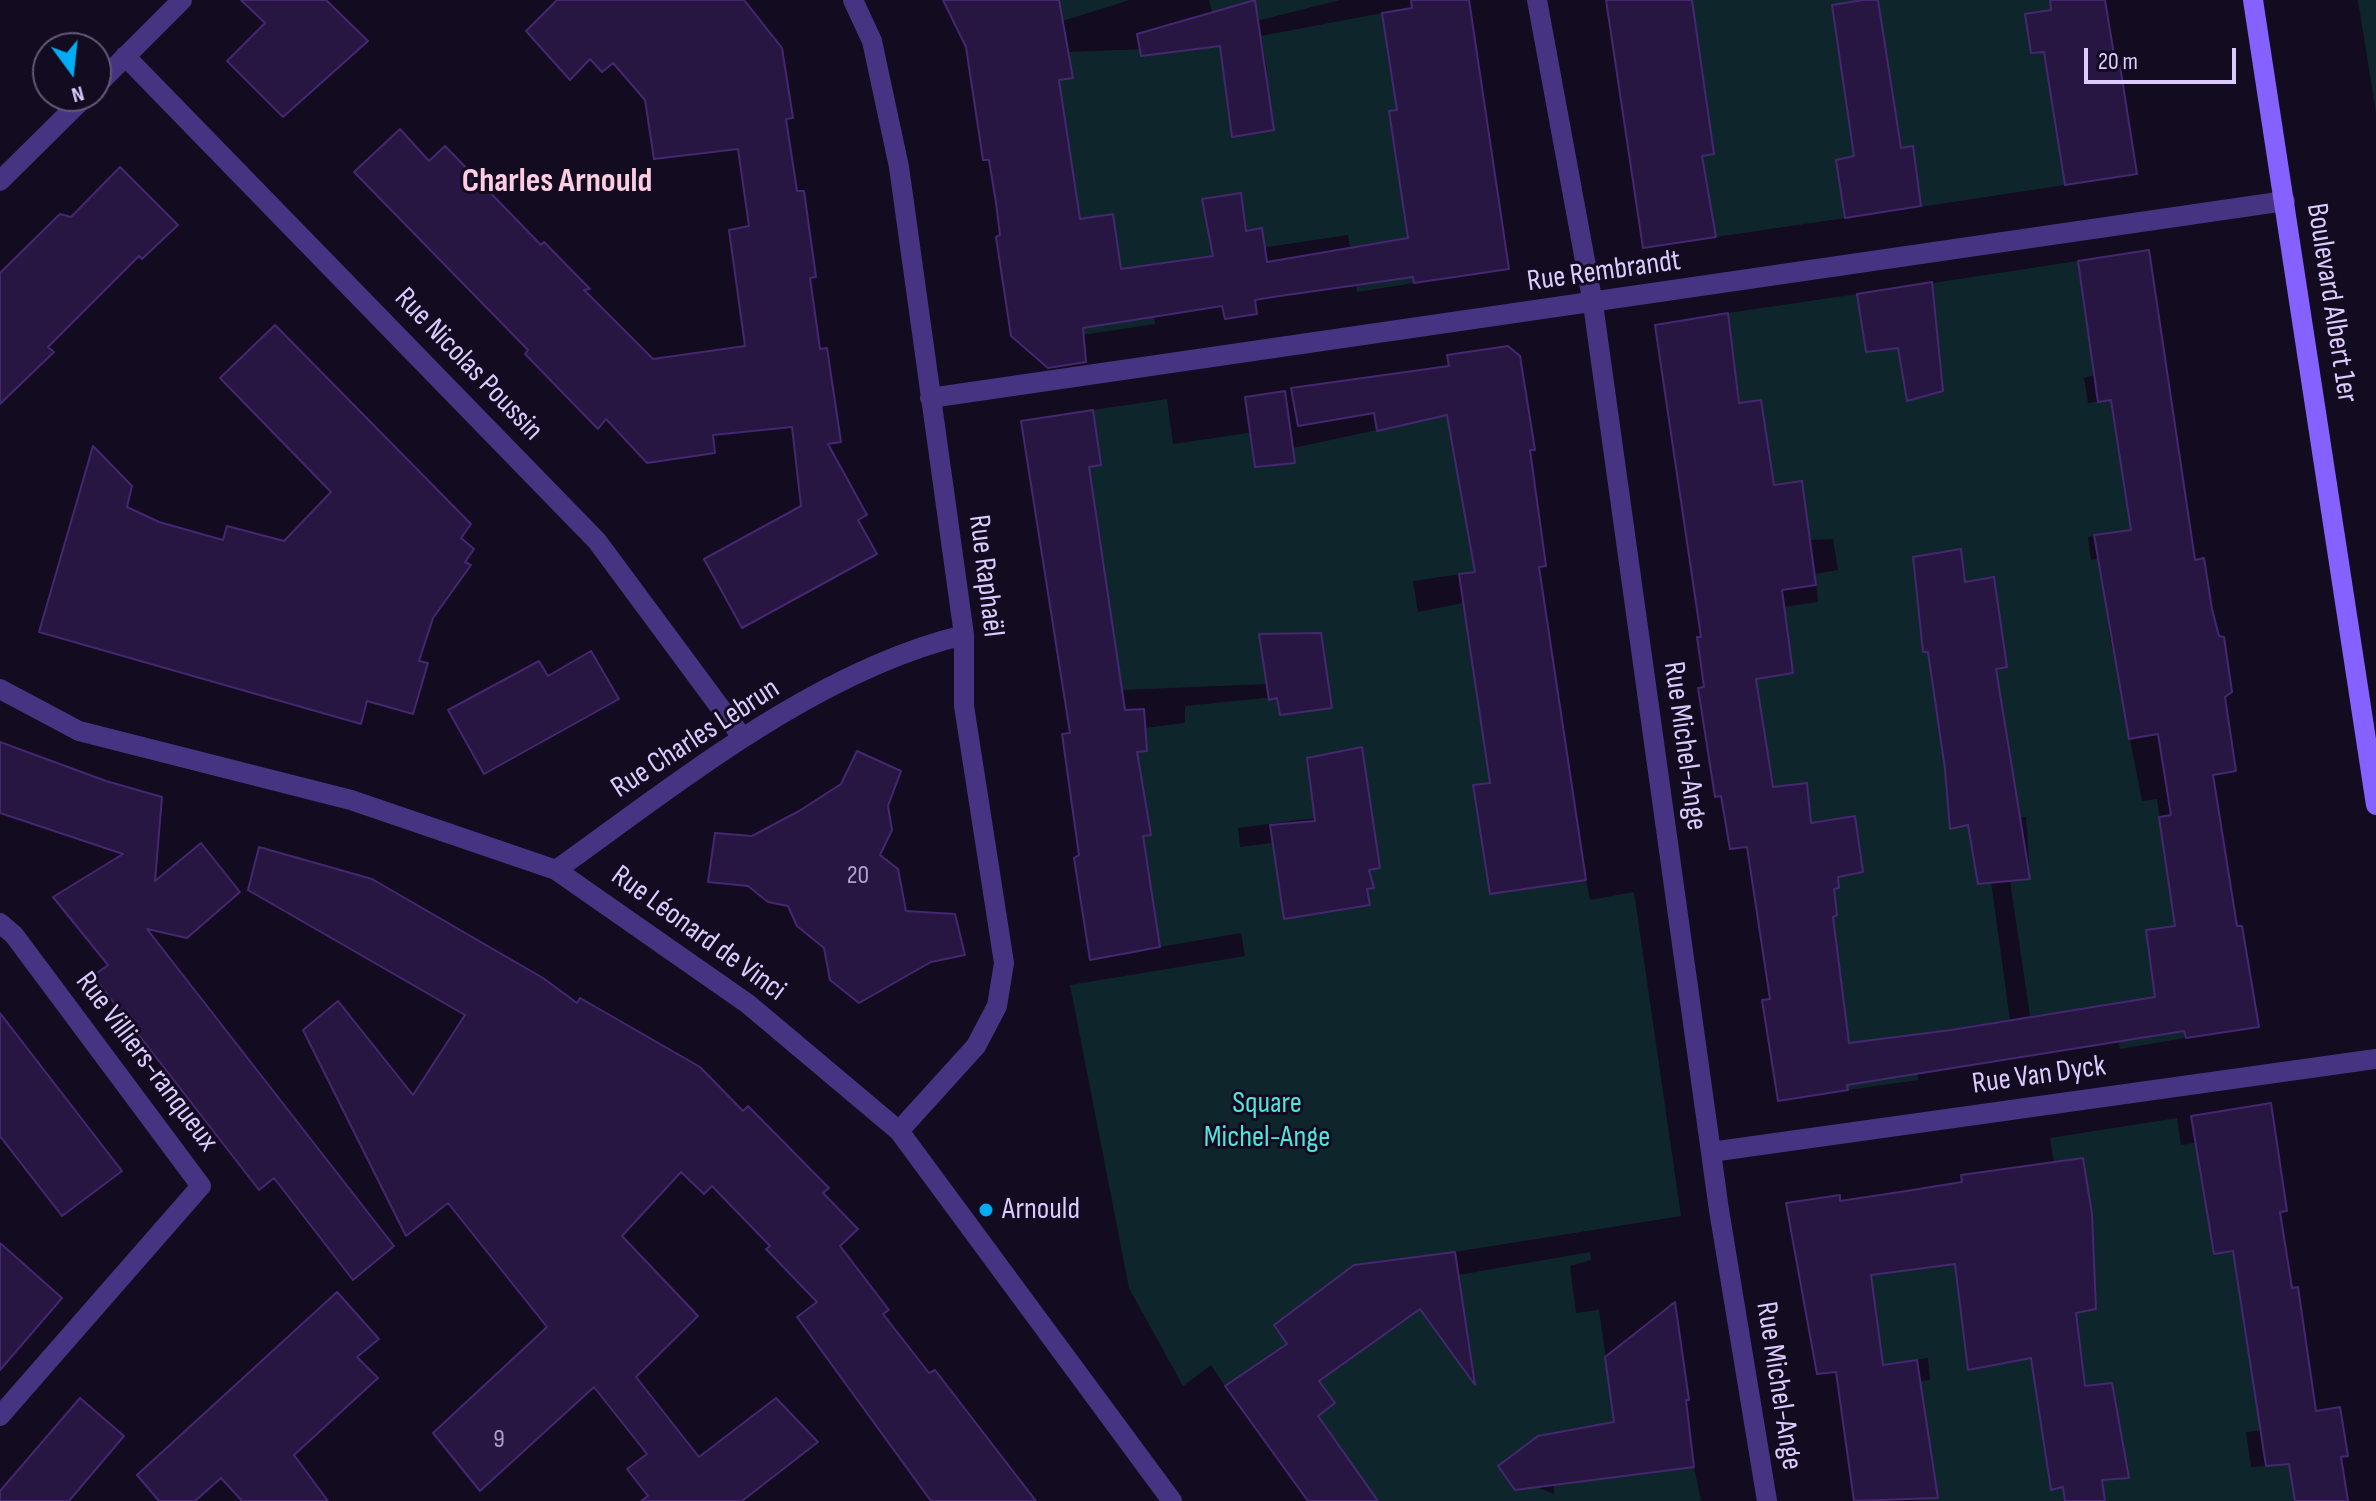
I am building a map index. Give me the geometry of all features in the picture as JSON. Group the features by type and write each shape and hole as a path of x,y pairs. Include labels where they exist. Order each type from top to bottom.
{"main road":[{"name":"Boulevard Albert 1er","path":"2253,0 2376,805"}],"street":[{"path":"112,69 182,0"},
{"name":"Rue Raphaël","path":"853,0 872,41 889,114 964,635 964,706 1004,963 997,1006 976,1046 899,1131"},
{"name":"Rue Michel-Ange","path":"1537,0 1593,304 1711,1152 1767,1501"},
{"name":"Rue Nicolas Poussin","path":"125,56 597,541 742,737"},
{"path":"0,181 70,112"},
{"name":"Rue Rembrandt","path":"930,398 2285,201"},
{"name":"Rue Charles Lebrun","path":"556,870 742,737 854,677 934,642 964,635"},
{"name":"Rue Léonard de Vinci","path":"0,689 79,731 351,800 556,870 748,1004 899,1131 1172,1501"},
{"name":"Rue Villiers-ranqueux","path":"0,923 14,935 201,1186 0,1416"},
{"name":"Rue Van Dyck","path":"1711,1152 2376,1059"}],"green space":[{"path":"1007,0 1130,0 1017,35"},
{"path":"1209,0 1340,0 1217,31"},
{"path":"1692,0 2050,0 2051,10 2025,14 2031,53 2057,51 2056,126 2065,185 1893,211 1884,151 1836,160 1845,218 1716,237 1701,156 1714,153 1702,64 1694,65 1687,8 1693,6"},
{"path":"2358,0 2376,0 2376,113"},
{"path":"1382,13 1388,53 1426,105 1390,111 1414,283 1357,292 1348,235 1147,265 1155,324 1082,335 1073,277 1121,269 1113,214 1052,223 1043,164 1071,160 1066,127 1031,84 1073,78 1069,52 1220,46 1224,77 1267,70 1261,36"},
{"path":"2078,261 2095,375 2084,378 2088,403 2111,400 2131,530 2088,537 2091,560 2114,556 2124,621 2108,624 2112,649 2133,647 2119,683 2142,801 2157,799 2166,866 2182,925 2146,930 2173,956 2185,1038 2120,1049 2112,1004 2030,1016 2010,881 2030,879 2026,817 1983,823 2010,1020 1912,1035 1918,1080 1848,1090 1839,1033 1833,917 1837,915 1834,889 1839,888 1838,877 1854,817 1811,822 1807,783 1773,787 1756,679 1793,673 1783,607 1818,602 1815,574 1838,570 1833,539 1810,540 1802,482 1774,485 1740,403 1728,313 1857,294 1866,352 1914,345 1906,287"},
{"name":"Square Michel-Ange","path":"1167,399 1173,444 1275,429 1279,451 1456,413 1457,473 1462,498 1483,495 1489,570 1413,581 1418,612 1463,603 1490,783 1474,785 1490,894 1586,880 1590,900 1634,892 1681,1216 1404,1260 1458,1275 1590,1252 1591,1260 1570,1266 1576,1313 1599,1310 1615,1422 1583,1428 1624,1476 1694,1467 1701,1501 1378,1501 1318,1417 1335,1403 1320,1381 1301,1394 1272,1354 1225,1386 1211,1365 1183,1386 1129,1288 1070,985 1245,956 1241,933 1160,947 1152,892 1130,837 1151,835 1144,796 1122,755 1147,751 1145,728 1185,723 1185,706 1314,693 1305,633 1260,634 1266,684 1122,690 1089,467 1101,464 1093,410","holes":["1316,818 1340,865 1346,909 1306,915 1302,893 1273,843 1240,847 1238,828","1541,1434 1552,1451 1554,1494 1531,1485 1510,1457"]},
{"path":"2177,1118 2181,1145 2202,1142 2205,1168 2199,1170 2202,1188 2223,1186 2214,1253 2233,1251 2256,1401 2284,1428 2246,1432 2251,1467 2289,1464 2295,1501 1913,1501 1938,1498 1908,1382 1930,1380 1928,1358 1866,1367 1849,1253 2060,1204 2050,1138"}],"building":[{"path":"241,0 326,0 368,41 283,117 227,61 265,23"},
{"path":"557,0 744,0 782,48 793,118 786,119 797,191 804,191 816,277 810,278 820,349 827,348 841,442 828,444 867,515 858,520 877,554 742,628 704,559 801,506 792,427 713,435 715,453 647,463 606,419 598,429 525,354 528,350 354,172 400,129 429,161 445,146 541,245 544,242 590,289 584,290 653,359 745,346 729,230 749,226 738,149 654,159 645,100 613,63 602,72 590,59 570,80 526,31"},
{"path":"943,0 1059,0 1073,78 1059,80 1080,219 1113,214 1121,269 1213,256 1202,199 1241,193 1246,231 1262,228 1267,262 1408,238 1389,111 1397,110 1382,13 1412,8 1411,0 1469,0 1509,269 1414,283 1413,277 1255,300 1257,314 1225,319 1222,306 1083,328 1086,362 1048,368 1011,336 996,237 1000,235 989,160 983,160 966,47"},
{"path":"1255,0 1274,130 1232,137 1220,46 1141,56 1137,34"},
{"path":"1606,0 1692,0 1714,154 1702,156 1716,237 1643,248"},
{"path":"1878,0 1901,148 1913,146 1921,206 1845,218 1836,160 1854,156 1832,5"},
{"path":"2050,0 2105,0 2116,67 2120,66 2137,174 2065,185 2044,52 2031,53 2025,14 2051,10"},
{"path":"120,167 178,225 142,259 139,256 48,347 54,352 0,404 0,273 60,214 71,217"},
{"path":"2149,250 2195,560 2204,558 2212,609 2219,636 2224,637 2232,692 2225,697 2236,771 2213,775 2237,926 2242,926 2259,1027 2186,1038 2184,1031 1847,1085 1848,1090 1778,1101 1762,1000 1770,999 1747,847 1730,849 1721,796 1715,797 1698,688 1704,687 1697,637 1701,637 1655,325 1728,313 1739,403 1761,400 1774,485 1802,481 1816,585 1782,590 1793,673 1756,679 1773,787 1807,783 1811,823 1855,816 1863,872 1838,877 1839,888 1834,889 1837,915 1833,917 1849,1043 1951,1030 2155,997 2146,930 2175,926 2159,817 2171,815 2158,734 2129,739 2094,535 2131,530 2111,400 2098,402 2078,261"},
{"path":"1932,282 1943,391 1907,401 1898,348 1866,352 1857,294"},
{"path":"275,325 471,524 461,538 474,549 465,562 471,565 433,618 419,661 428,663 413,714 367,701 361,724 39,632 93,446 132,486 127,507 159,522 223,540 227,526 284,541 331,492 220,378"},
{"path":"1508,346 1520,356 1535,450 1530,450 1546,566 1539,567 1586,880 1490,894 1473,785 1490,783 1459,574 1475,572 1447,415 1377,431 1374,413 1298,426 1291,388 1449,366 1447,355"},
{"path":"1285,391 1295,463 1255,467 1245,397"},
{"path":"1093,410 1101,465 1089,467 1125,710 1144,709 1147,751 1137,752 1151,835 1143,836 1160,947 1090,960 1074,858 1079,855 1062,734 1070,733 1021,421"},
{"path":"1961,549 1965,582 1994,577 2007,667 1996,669 2030,879 1978,884 1968,825 1950,829 1945,769 1928,652 1923,652 1913,557"},
{"path":"1321,633 1332,708 1280,715 1277,698 1269,700 1259,634"},
{"path":"591,651 619,699 484,774 448,710 539,661 548,676"},
{"path":"0,742 106,781 162,797 155,881 201,843 240,892 187,938 147,929 394,1246 353,1280 274,1178 259,1190 93,976 108,965 53,897 123,854 0,813"},
{"path":"1362,747 1380,868 1369,870 1374,888 1367,889 1370,905 1284,919 1270,825 1315,821 1307,758"},
{"path":"857,751 901,771 888,806 892,830 880,855 898,869 906,911 955,914 965,955 931,962 859,1003 830,980 824,948 797,926 788,906 768,902 748,886 708,882 715,833 752,836 799,811 841,784"},
{"path":"259,847 372,879 543,978 577,1003 580,998 700,1067 743,1111 748,1106 829,1188 823,1193 858,1229 840,1246 889,1310 883,1314 929,1373 935,1370 1036,1501 931,1501 797,1317 817,1302 766,1249 770,1246 712,1186 704,1194 681,1172 622,1236 698,1316 636,1377 699,1457 776,1398 818,1442 742,1501 641,1501 648,1496 627,1469 647,1454 594,1387 480,1491 433,1433 547,1327 448,1203 406,1236 303,1030 338,1001 413,1095 465,1015 248,890"},
{"path":"0,1013 122,1171 62,1216 0,1136"},
{"path":"2271,1103 2287,1211 2280,1212 2292,1288 2298,1287 2316,1411 2340,1407 2348,1456 2341,1457 2348,1501 2295,1501 2289,1464 2266,1466 2233,1251 2214,1254 2191,1116"},
{"path":"2083,1158 2092,1214 2096,1309 2076,1313 2085,1386 2112,1383 2129,1478 2102,1480 2105,1501 2065,1501 2063,1487 2051,1490 2031,1358 1968,1370 1955,1264 1871,1275 1883,1365 1917,1360 1938,1498 1854,1501 1836,1372 1817,1374 1786,1203 1840,1195 1840,1201 1900,1192 1962,1182 1961,1175"},
{"path":"0,1243 62,1298 0,1370"},
{"path":"1455,1252 1475,1385 1420,1309 1319,1381 1335,1403 1318,1416 1378,1501 1308,1501 1225,1386 1287,1344 1274,1325 1354,1265"},
{"path":"337,1292 379,1339 357,1357 378,1378 294,1455 328,1501 242,1501 221,1478 195,1501 159,1501 137,1475"},
{"path":"1675,1302 1689,1400 1686,1400 1694,1467 1515,1490 1498,1466 1538,1436 1614,1422 1605,1357"},
{"path":"80,1398 124,1436 69,1501 0,1501 0,1491"}],"place":[{"name":"Arnould","path":"986,1210"}],"district":[{"name":"Charles Arnould","path":"557,182"}]}
